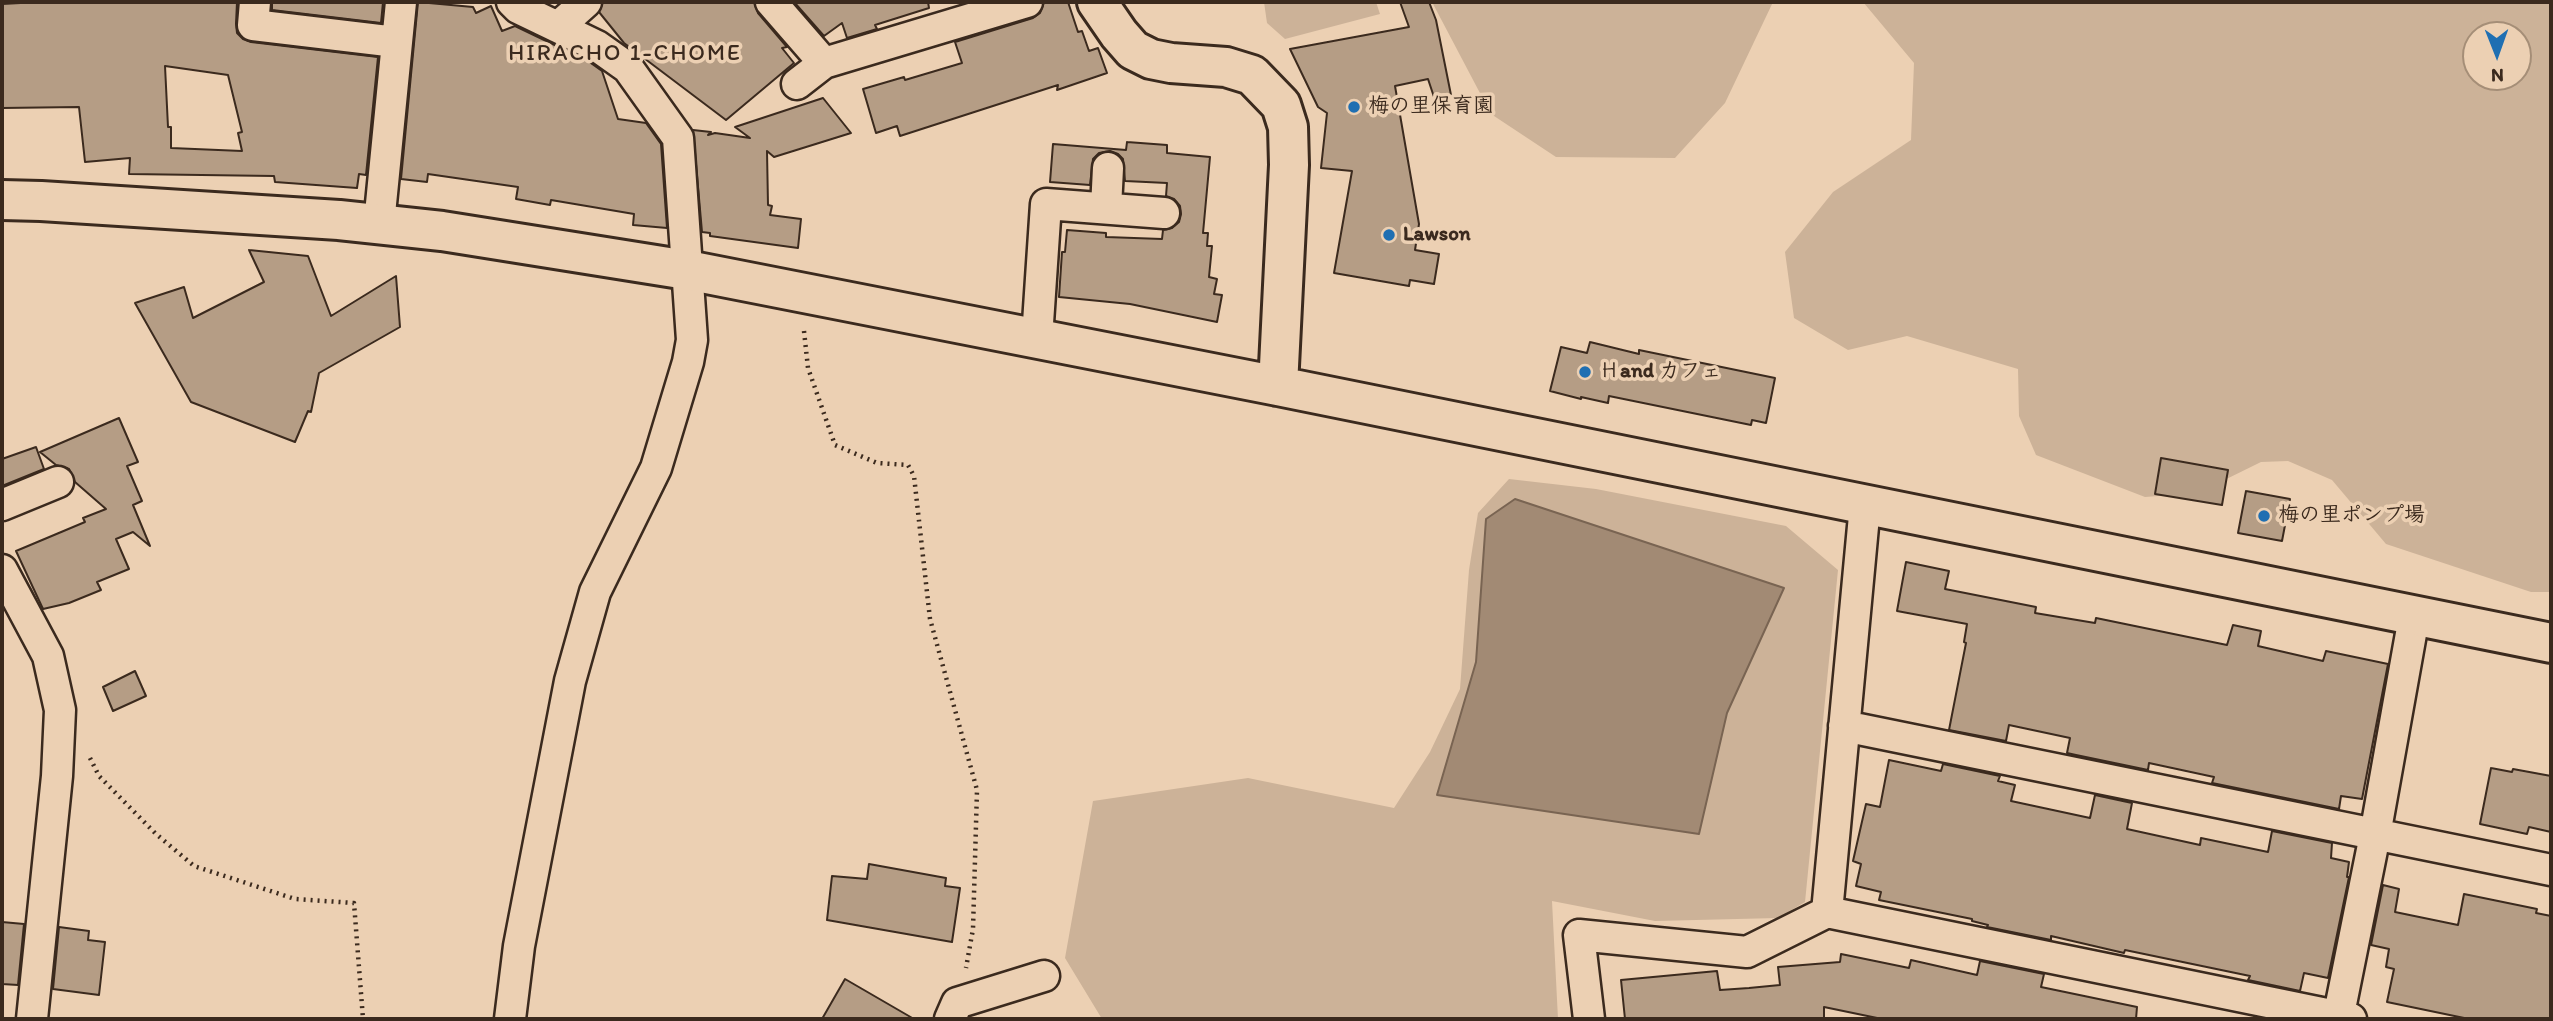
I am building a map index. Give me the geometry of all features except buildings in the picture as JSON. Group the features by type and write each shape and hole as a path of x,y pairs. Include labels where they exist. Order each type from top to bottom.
{"street":[{"path":"254,2 253,25 396,42"},
{"path":"379,224 401,2"},
{"path":"510,1019 519,946 569,681 595,593 656,468 688,362 692,340 678,138 628,68 597,46 518,8 512,2"},
{"path":"558,27 586,2"},
{"path":"772,2 824,63"},
{"path":"797,84 824,63 1027,2"},
{"path":"1097,2 1133,50 1151,59 1226,67 1252,75 1281,105 1288,127 1289,165 1278,386"},
{"path":"1106,208 1108,169"},
{"path":"2,200 379,224 535,244 687,270 1278,386 2551,643"},
{"path":"1037,338 1046,204 1164,213"},
{"path":"2,505 58,482"},
{"path":"1827,912 1865,505"},
{"path":"2,570 48,656 60,710 57,776 32,1019"},
{"path":"1589,1019 1579,935 1748,953 1827,912 2342,1018 2414,617"},
{"path":"1844,726 2551,870"},
{"path":"953,1011 1044,976"}],"path":[{"path":"801,292 808,368 835,445 877,463 908,465 914,476 930,619 977,790 973,929 962,992 953,1011"},
{"path":"90,756 99,776 156,834 194,866 295,899 354,903 363,1019"}],"shaded area":[{"path":"1264,2 1376,2 1380,14 1285,39 1267,23"},
{"path":"1432,2 1773,2 1725,103 1675,158 1556,157 1491,114"},
{"path":"1863,2 2551,2 2551,592 2531,592 2386,544 2332,480 2288,461 2261,462 2198,493 2145,497 2036,455 2019,416 2018,369 1907,336 1848,350 1794,318 1785,252 1833,192 1911,140 1914,63"},
{"path":"1509,479 1596,489 1786,526 1838,570 1805,902 1778,918 1655,921 1552,901 1558,1019 1102,1019 1065,958 1093,801 1248,778 1394,808 1430,752 1460,689 1469,570 1478,513"},
{"path":"1515,499 1784,588 1727,713 1699,834 1437,795 1476,662 1486,519"}],"place":[{"name":"梅の里保育園","path":"1354,107"},
{"name":"Lawson","path":"1389,235"},
{"name":"Ｈand カフェ","path":"1585,372"},
{"name":"梅の里ポンプ場","path":"2264,516"}],"district":[{"name":"HIRACHO 1-CHOME","path":"625,54"}]}
